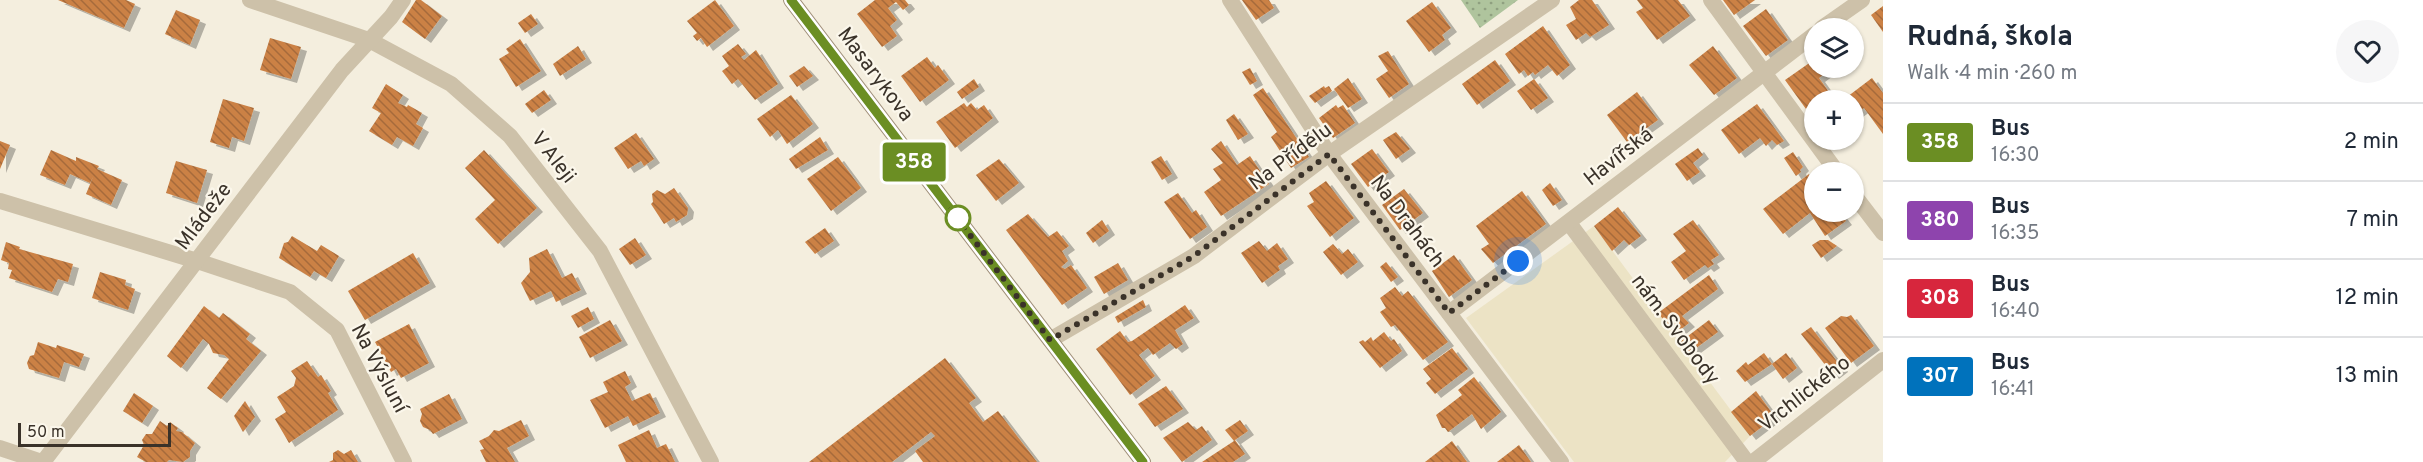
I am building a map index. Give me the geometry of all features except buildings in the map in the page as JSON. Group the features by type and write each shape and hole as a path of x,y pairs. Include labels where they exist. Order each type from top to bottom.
{"main road":[{"name":"Masarykova","path":"791,0 1143,462"}],"street":[{"name":"V Aleji","path":"250,0 369,40 451,84 510,136 600,251 711,462"},
{"name":"Mládeže","path":"42,462 335,79 403,0"},
{"name":"Na Drahách","path":"1230,0 1329,154 1561,462"},
{"name":"Na Přídělu","path":"1050,340 1194,256 1329,154 1552,0"},
{"path":"1711,0 1830,162"},
{"path":"1836,18 1862,0"},
{"name":"Havířská","path":"1449,313 1804,42"},
{"name":"Na Výsluní","path":"0,201 290,292 337,330 404,462"},
{"path":"1864,208 1883,233"},
{"name":"nám. Svobody","path":"1569,223 1747,462"},
{"name":"Vrchlického","path":"1753,462 1883,360"},
{"path":"0,448 42,462"}],"green space":[{"path":"1461,0 1518,0 1480,28"}],"shaded area":[{"path":"1594,226 1750,436 1725,462 1574,462 1466,318"}],"bus line":[{"name":"358","path":"791,0 1143,462"}],"route":[{"path":"958,218 951,210 1050,340 1194,256 1329,154 1449,313 1518,261"}]}
